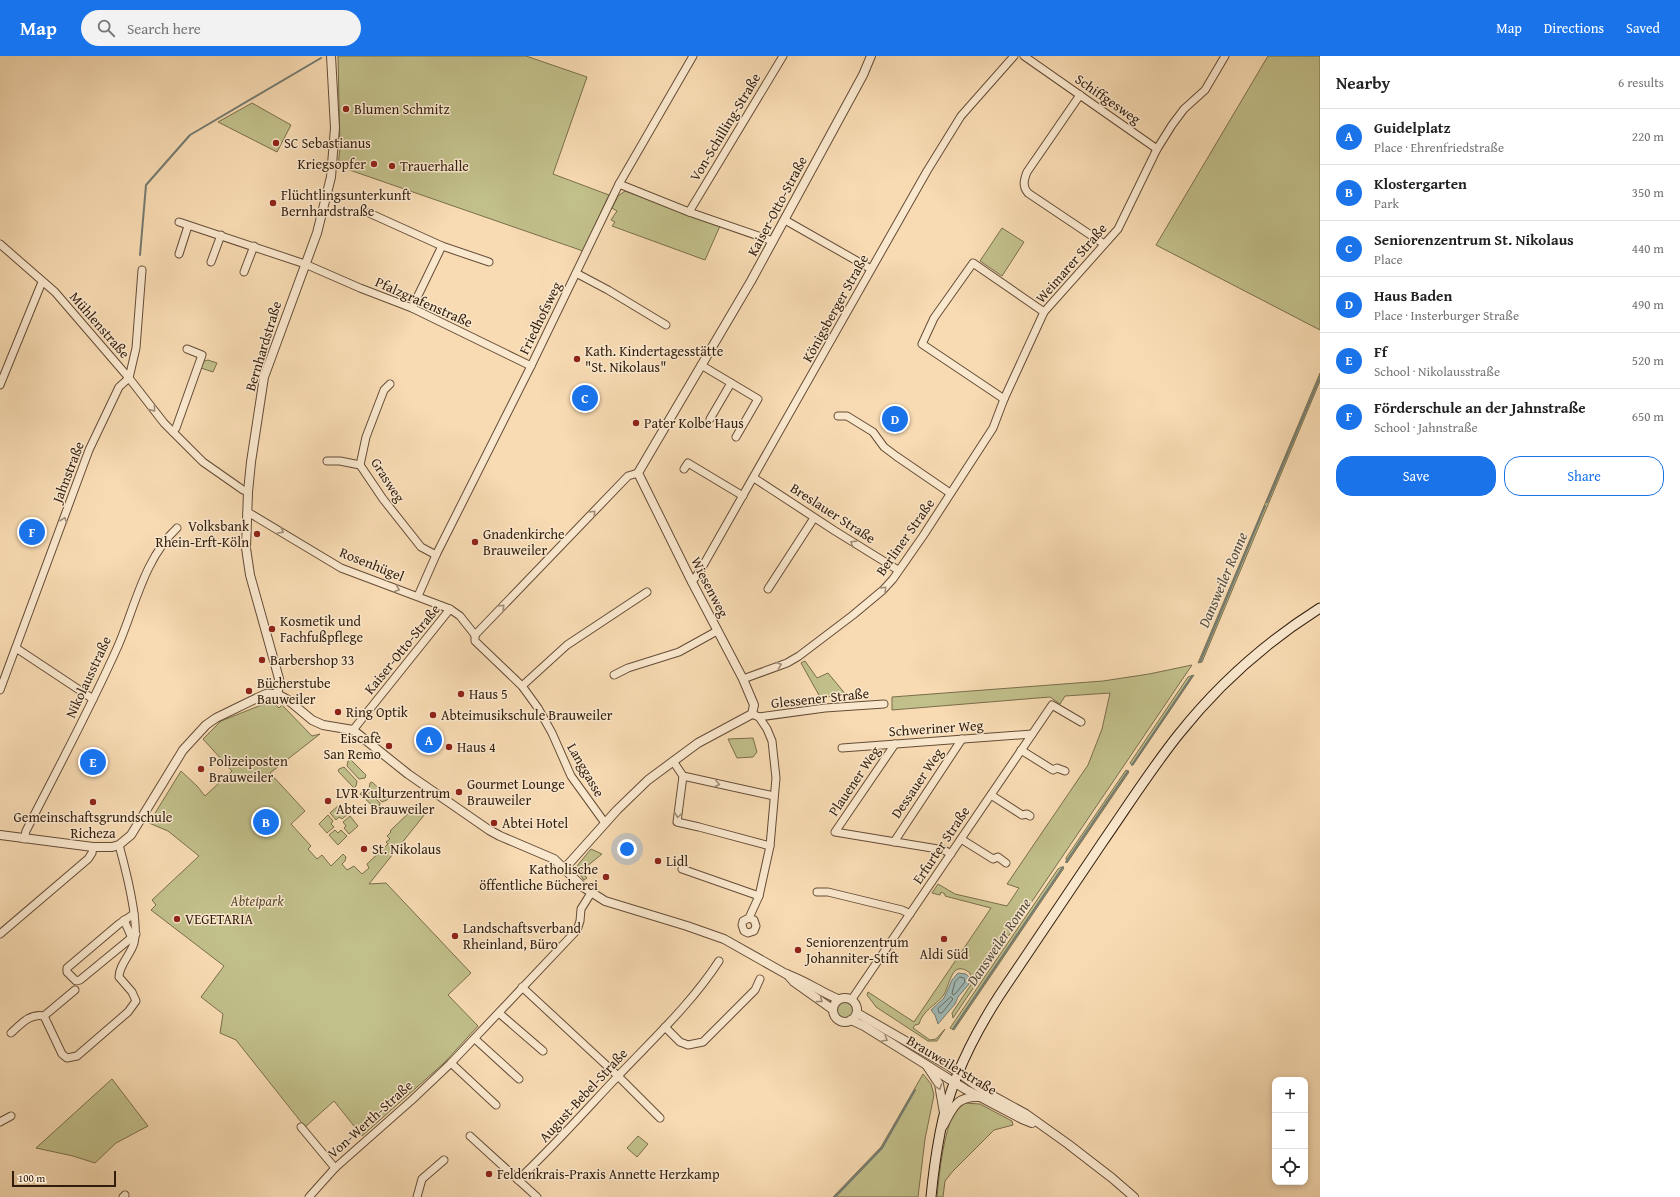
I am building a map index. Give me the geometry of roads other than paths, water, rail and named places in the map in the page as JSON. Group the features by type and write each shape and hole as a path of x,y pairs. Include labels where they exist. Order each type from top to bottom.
{"main road":[{"path":"931,1197 940,1132 944,1113 954,1082 978,1029 999,996 1140,787 1178,736 1217,691 1247,663 1278,637 1320,608"}],"street":[{"name":"Bernhardstraße","path":"277,694 280,683 250,575 246,548 248,491 264,377 317,233 333,160 334,128 331,56"},
{"name":"Friedhofsweg","path":"418,596 436,555 531,366 619,184 693,56"},
{"name":"Von-Schilling-Straße","path":"689,212 783,56"},
{"name":"Kaiser-Otto-Straße","path":"353,730 450,609 460,616 475,635 628,476 638,473 738,305 863,75 871,56"},
{"name":"Königsberger Straße","path":"692,582 700,572 871,269 961,116 1014,56"},
{"name":"Schiffgesweg","path":"1024,56 1157,149"},
{"name":"Weimarer Straße","path":"986,438 992,428 1044,312 1118,229 1157,149 1184,109 1205,90 1226,56"},
{"path":"1080,95 1023,180 1025,189 1028,193 1104,244"},
{"path":"619,184 689,212 773,242"},
{"path":"369,213 442,246 489,262"},
{"path":"785,220 871,269"},
{"name":"Pfalzgrafenstraße","path":"179,222 305,264 360,288 412,308 531,366"},
{"path":"179,254 188,226"},
{"path":"212,262 221,235"},
{"name":"Mühlenstraße","path":"0,244 55,292 173,432 212,470 243,490 248,491"},
{"path":"244,272 254,246"},
{"path":"412,308 442,246"},
{"path":"1004,399 922,344 934,318 973,263 1044,312"},
{"path":"128,378 136,348 142,270"},
{"path":"576,273 608,290 666,325"},
{"path":"0,384 42,282"},
{"path":"173,432 176,428 202,355 187,349"},
{"path":"701,365 758,399 736,437"},
{"name":"Jahnstraße","path":"0,690 93,443 119,387 128,378"},
{"path":"710,419 731,383"},
{"name":"Grasweg","path":"390,384 384,390 366,437 360,465 421,547 436,555"},
{"path":"838,416 847,416 873,432 884,447 950,493"},
{"name":"Berliner Straße","path":"743,679 786,663 823,640 883,590 986,438"},
{"path":"327,461 340,461 360,465"},
{"path":"684,470 688,463 743,496"},
{"name":"Wiesenweg","path":"638,473 692,582 743,679 754,705 756,716"},
{"name":"Breslauer Straße","path":"754,478 814,518 898,570"},
{"name":"Rosenhügel","path":"247,513 341,568 450,609"},
{"path":"768,589 814,518"},
{"name":"Nikolausstraße","path":"24,838 26,831 93,699 118,645 144,578 152,562 177,528"},
{"path":"522,686 567,645 647,592"},
{"path":"614,674 679,652 717,631"},
{"name":"Langgasse","path":"475,635 475,641 522,686 538,708 552,733 571,776 605,823"},
{"path":"16,648 93,699"},
{"path":"0,835 93,847 112,847 119,845 131,835 183,750 206,725 216,718 266,694 277,694 288,700 312,720 323,725 353,730 408,774 489,830 548,856 565,868 591,893 605,901 724,939 786,974 797,977 827,995 838,999 845,997 852,999 856,1004 857,1013 851,1020 840,1021 834,1017 832,1010 823,1002 794,982 786,974"},
{"name":"Glessener Straße","path":"565,868 605,823 648,780 698,743 756,716 825,708 884,704"},
{"name":"Erfurter Straße","path":"852,999 1052,706 1081,722"},
{"path":"749,918 759,896 770,846 776,778 772,741 768,729 756,716"},
{"name":"Schweriner Weg","path":"842,748 1032,734"},
{"name":"Dessauer Weg","path":"894,842 962,739"},
{"name":"Plauener Weg","path":"894,842 835,832 895,744"},
{"path":"1021,750 1053,770 1057,768 1065,771"},
{"path":"673,761 683,776 677,822 770,846"},
{"path":"683,776 774,796"},
{"path":"991,795 1022,815 1027,814 1030,816"},
{"path":"961,839 993,859 998,857 1006,862"},
{"path":"894,842 944,850 951,854"},
{"path":"44,1016 62,1054 67,1058 77,1056 128,1012 136,1001 132,992 119,977 119,972 134,943 134,914 119,845"},
{"path":"0,934 88,859 92,853 93,847"},
{"path":"682,870 759,896"},
{"path":"817,892 828,892 902,910 910,914"},
{"name":"Von-Werth-Straße","path":"309,1197 335,1168 412,1100 451,1063 577,930 580,921 581,909 591,893"},
{"path":"133,935 80,980 76,981 67,972 67,968 124,920 134,914"},
{"path":"124,920 133,935"},
{"name":"August-Bebel-Straße","path":"518,1180 563,1136 665,1027 705,982 718,961"},
{"path":"665,1027 680,1042 688,1045 702,1042 755,990 760,979"},
{"path":"522,987 618,1076 660,1118"},
{"path":"11,1033 30,1017 39,1015 44,1016 75,990"},
{"path":"832,1010 838,999"},
{"path":"499,1013 543,1051"},
{"name":"Brauweilerstraße","path":"857,1013 958,1072 984,1091 1026,1114 1112,1178 1134,1197"},
{"name":"Brauweilerstraße","path":"851,1020 864,1026 980,1097 1022,1119 1042,1127"},
{"path":"475,1039 519,1079"},
{"path":"451,1063 496,1105"},
{"path":"925,1064 939,1084 944,1113"},
{"path":"940,1132 955,1105 965,1098 980,1097"},
{"path":"0,1122 11,1116"},
{"path":"301,1127 335,1168"},
{"path":"470,1136 537,1197"},
{"path":"417,1197 422,1179 444,1160"}],"water":[{"path":"958,973 966,974 969,977 969,984 938,1024 935,1015 931,1010 944,998 952,980"}],"waterway":[{"path":"140,255 146,185 190,135 321,58"},
{"name":"Dansweiler Ronne","path":"1267,502 1320,377"},
{"name":"Dansweiler Ronne","path":"1200,662 1265,506"},
{"name":"Dansweiler Ronne","path":"1132,765 1192,676"},
{"name":"Dansweiler Ronne","path":"1066,862 1128,771"},
{"name":"Dansweiler Ronne","path":"953,1029 1063,867"},
{"name":"Dansweiler Ronne","path":"835,1197 882,1148 915,1090"}],"place":[{"name":"Blumen Schmitz","path":"346,109"},
{"name":"SC Sebastianus","path":"276,143"},
{"name":"Kriegsopfer","path":"374,164"},
{"name":"Trauerhalle","path":"392,166"},
{"name":"Flüchtlingsunterkunft Bernhardstraße","path":"273,203"},
{"name":"Kath. Kindertagesstätte \"St. Nikolaus\"","path":"577,359"},
{"name":"Seniorenzentrum St. Nikolaus","path":"585,398"},
{"name":"Haus Baden","path":"895,419"},
{"name":"Pater Kolbe Haus","path":"636,423"},
{"name":"Förderschule an der Jahnstraße","path":"32,532"},
{"name":"Volksbank Rhein-Erft-Köln","path":"257,534"},
{"name":"Gnadenkirche Brauweiler","path":"475,542"},
{"name":"Kosmetik und Fachfußpflege","path":"272,629"},
{"name":"Barbershop 33","path":"262,660"},
{"name":"Bücherstube Bauweiler","path":"249,691"},
{"name":"Haus 5","path":"461,694"},
{"name":"Ring Optik","path":"338,712"},
{"name":"Abteimusikschule Brauweiler","path":"433,715"},
{"name":"Guidelplatz","path":"429,740"},
{"name":"Eiscafè San Remo","path":"389,746"},
{"name":"Haus 4","path":"449,747"},
{"name":"Ff","path":"93,762"},
{"name":"Polizeiposten Brauweiler","path":"201,769"},
{"name":"Gourmet Lounge Brauweiler","path":"459,792"},
{"name":"LVR Kulturzentrum Abtei Brauweiler","path":"328,801"},
{"name":"Gemeinschaftsgrundschule Richeza","path":"93,802"},
{"name":"Klostergarten","path":"266,822"},
{"name":"Abtei Hotel","path":"494,823"},
{"name":"St. Nikolaus","path":"364,849"},
{"name":"Lidl","path":"658,861"},
{"name":"Katholische öffentliche Bücherei","path":"606,877"},
{"name":"VEGETARIA","path":"177,919"},
{"name":"Landschaftsverband Rheinland, Büro","path":"455,936"},
{"name":"Aldi Süd","path":"944,939"},
{"name":"Seniorenzentrum Johanniter-Stift","path":"798,950"},
{"name":"Feldenkrais-Praxis Annette Herzkamp","path":"489,1174"}],"park label":[{"name":"Abteipark","path":"257,901"}]}
